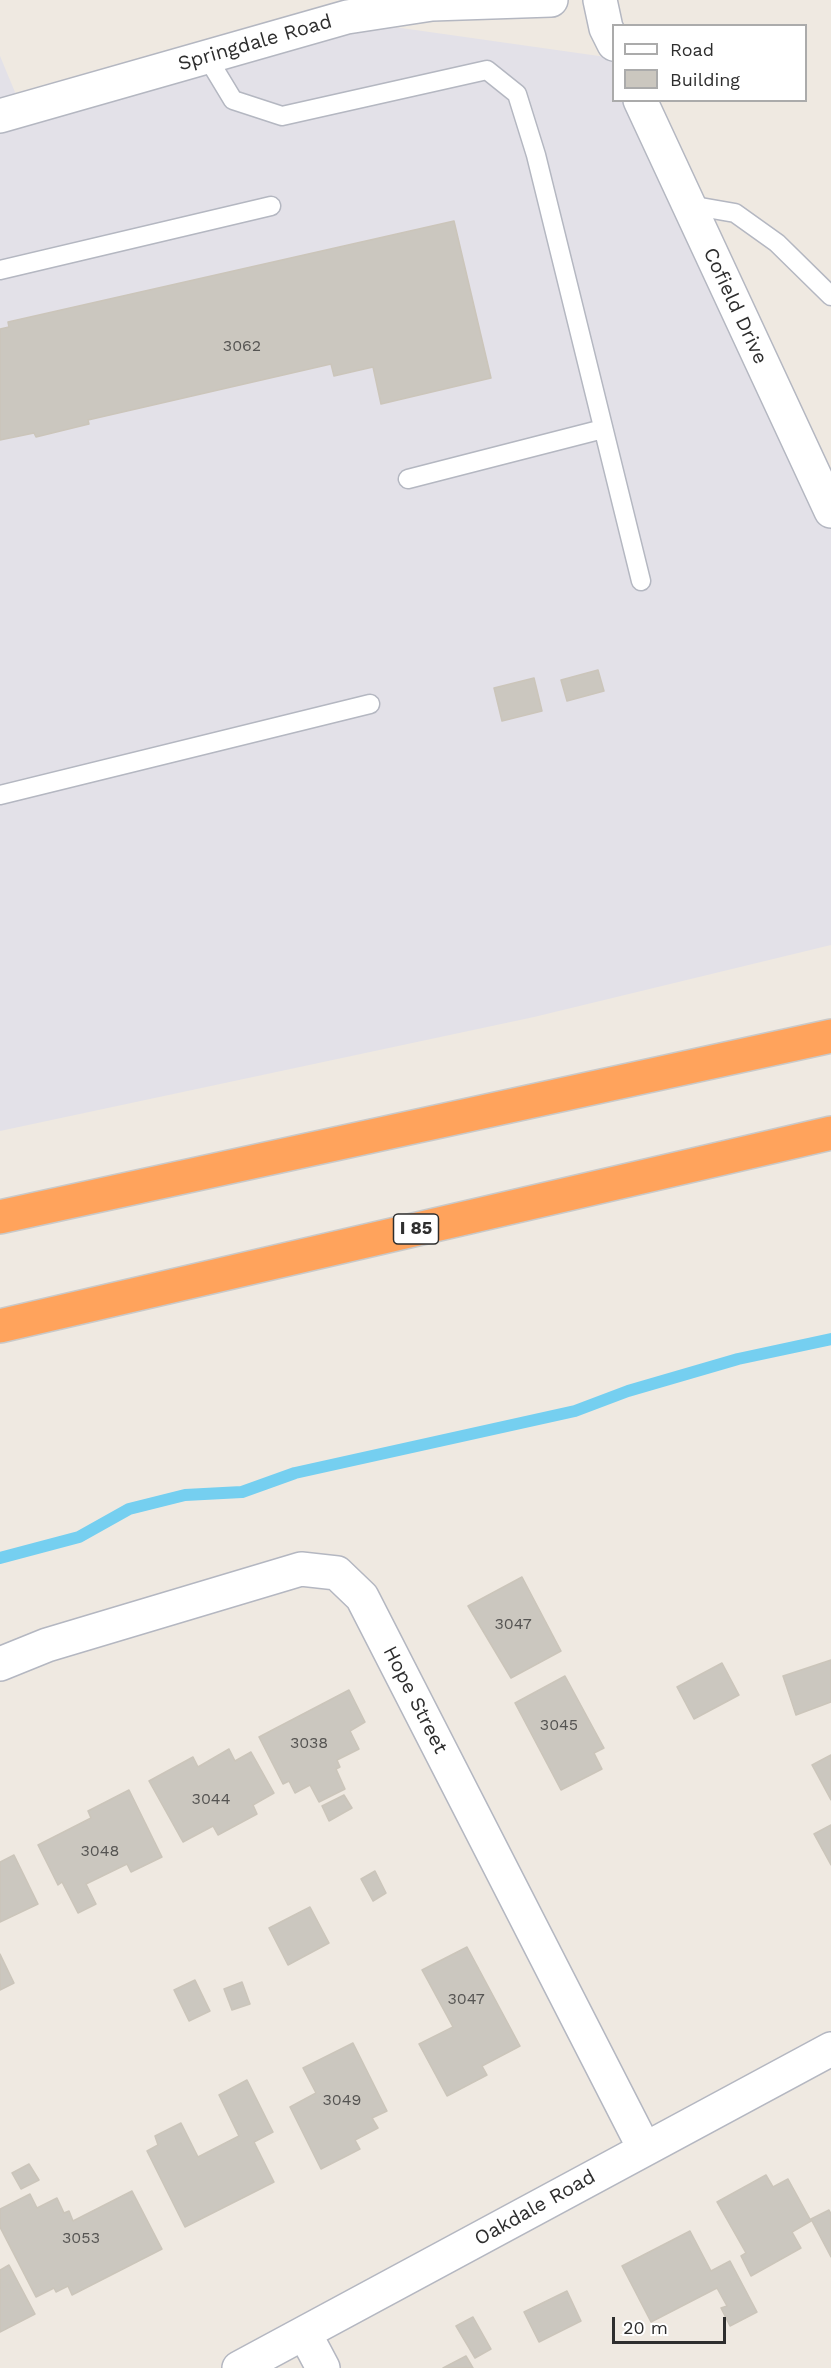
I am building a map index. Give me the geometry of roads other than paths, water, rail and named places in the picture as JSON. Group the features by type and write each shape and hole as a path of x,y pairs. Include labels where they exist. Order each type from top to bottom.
{"highway":[{"path":"0,1217 831,1036"},
{"name":"I 85","path":"0,1326 831,1133"}],"street":[{"name":"Springdale Road","path":"0,116 347,17 432,4 551,0"},
{"path":"600,0 606,28 612,40"},
{"name":"Cofield Drive","path":"641,102 831,511"},
{"name":"Hope Street","path":"0,1664 47,1645 301,1569 337,1573 362,1597 644,2148"},
{"name":"Oakdale Road","path":"239,2368 831,2049"},
{"path":"305,2334 323,2368"}],"lane":[{"path":"207,57 233,100 282,116 487,70 517,94 536,155 641,581"},
{"path":"689,205 735,213 777,243 831,296"},
{"path":"0,270 271,206"},
{"path":"408,479 603,429"},
{"path":"0,795 370,704"}],"waterway":[{"path":"0,1558 79,1537 129,1509 185,1495 242,1492 295,1473 575,1411 628,1391 738,1359 831,1339"}]}
